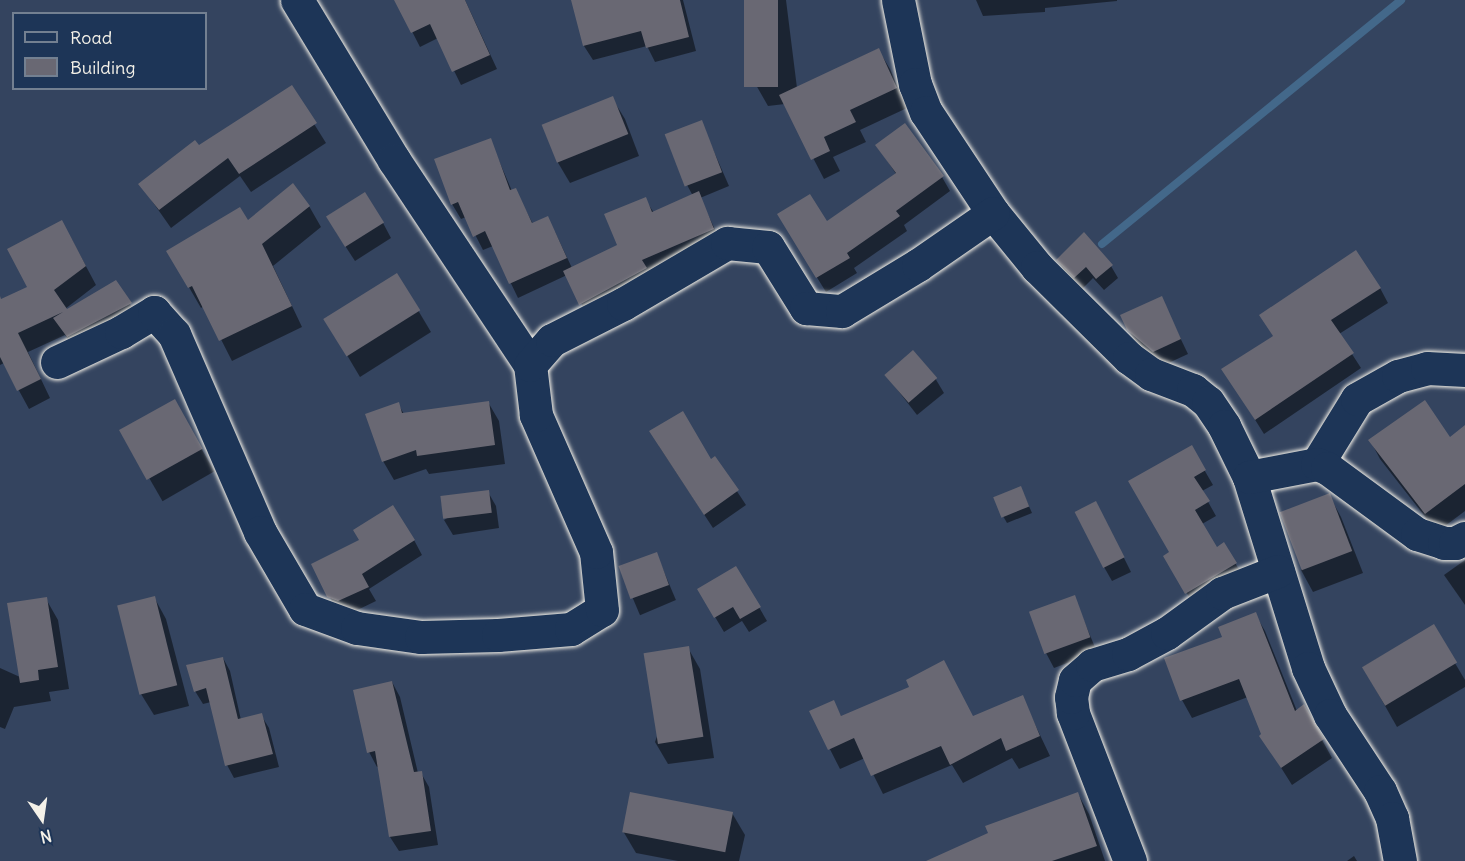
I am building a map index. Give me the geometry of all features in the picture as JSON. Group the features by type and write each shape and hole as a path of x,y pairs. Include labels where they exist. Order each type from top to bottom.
{"street":[{"path":"57,362 121,332 154,312 174,334 260,532 305,609 357,628 421,637 498,635 571,629 602,610 596,552 536,415 530,365 393,160 297,0"},
{"path":"898,0 915,84 926,112 993,213 1037,267 1129,358 1151,374 1193,390 1208,402 1249,477 1308,668 1330,716 1380,791 1392,818 1400,861"},
{"path":"530,365 552,340 623,304 727,243 768,247 806,308 842,310 918,265 993,213"},
{"path":"1317,464 1357,399 1398,376 1427,368 1465,370"},
{"path":"1249,477 1317,464 1328,468 1417,534 1444,543 1455,543 1465,537"},
{"path":"1130,861 1073,713 1071,697 1075,680 1092,665 1128,654 1167,633 1222,593 1278,571"}],"building":[{"path":"394,0 465,0 490,55 452,72 430,24 411,33"},
{"path":"571,0 680,0 689,37 646,48 641,31 583,46"},
{"path":"744,0 778,0 778,87 744,87"},
{"path":"879,48 897,88 850,110 856,122 824,137 830,151 811,160 779,95"},
{"path":"292,85 317,123 239,174 228,158 159,210 138,184 195,140 199,145"},
{"path":"613,96 628,134 557,163 542,125"},
{"path":"702,120 722,172 685,187 665,134"},
{"path":"905,123 944,176 896,211 900,216 847,253 850,258 816,278 777,214 810,194 827,221 896,173 875,145"},
{"path":"491,138 510,190 516,188 532,223 548,216 567,258 509,284 485,231 473,237 458,202 451,205 434,159"},
{"path":"293,183 310,206 262,244 292,306 219,341 192,286 188,288 166,251 240,207 248,220"},
{"path":"699,191 714,229 642,260 647,268 579,305 563,271 617,245 604,214 646,197 652,212"},
{"path":"365,192 384,223 345,247 326,216"},
{"path":"62,220 86,266 54,290 67,309 116,280 132,303 67,337 53,318 63,312 18,333 41,379 17,391 0,357 0,296 1,299 27,287 7,249"},
{"path":"1084,232 1113,265 1096,279 1086,267 1074,278 1056,260"},
{"path":"1356,250 1381,288 1331,320 1354,353 1255,420 1221,369 1273,336 1259,315"},
{"path":"397,273 420,310 347,356 323,319"},
{"path":"1162,296 1181,339 1153,352 1127,330 1120,315"},
{"path":"913,350 937,378 909,403 884,375"},
{"path":"175,399 203,449 147,480 119,430"},
{"path":"1425,400 1450,437 1465,425 1465,484 1425,514 1368,440"},
{"path":"489,401 495,445 417,456 416,450 382,462 365,414 399,402 402,413"},
{"path":"683,411 711,459 715,456 739,490 704,515 649,431"},
{"path":"1192,445 1206,470 1194,477 1210,501 1195,510 1217,547 1224,542 1237,563 1185,594 1163,556 1169,552 1128,481"},
{"path":"1021,486 1029,506 1001,518 993,497"},
{"path":"489,490 492,513 443,519 440,496"},
{"path":"1330,493 1352,551 1302,570 1280,512"},
{"path":"1096,501 1125,557 1103,568 1075,512"},
{"path":"393,505 415,540 362,574 369,587 338,601 327,597 311,564 359,540 353,530"},
{"path":"657,552 669,585 630,599 618,566"},
{"path":"736,566 761,607 740,619 733,607 714,618 697,589"},
{"path":"1075,595 1090,637 1044,654 1029,612"},
{"path":"155,596 177,685 139,695 117,605"},
{"path":"47,597 58,667 38,670 39,680 20,683 7,603"},
{"path":"1256,612 1295,711 1304,704 1324,739 1281,768 1259,736 1261,734 1239,679 1180,701 1164,658 1222,637 1218,627"},
{"path":"1434,624 1457,663 1385,706 1362,667"},
{"path":"689,646 703,737 658,744 644,653"},
{"path":"223,657 238,719 262,713 273,754 225,766 206,688 194,692 186,665"},
{"path":"944,660 973,716 1023,695 1040,736 1006,751 1001,738 950,765 941,746 871,776 854,738 828,750 809,711 834,700 841,716 909,687 906,680"},
{"path":"392,681 414,772 422,771 431,831 389,837 375,751 367,753 353,690"},
{"path":"630,792 733,812 725,852 622,832"},
{"path":"1078,792 1097,846 1052,861 926,861 988,833 985,826"}],"waterway":[{"path":"1102,244 1401,0"}]}
